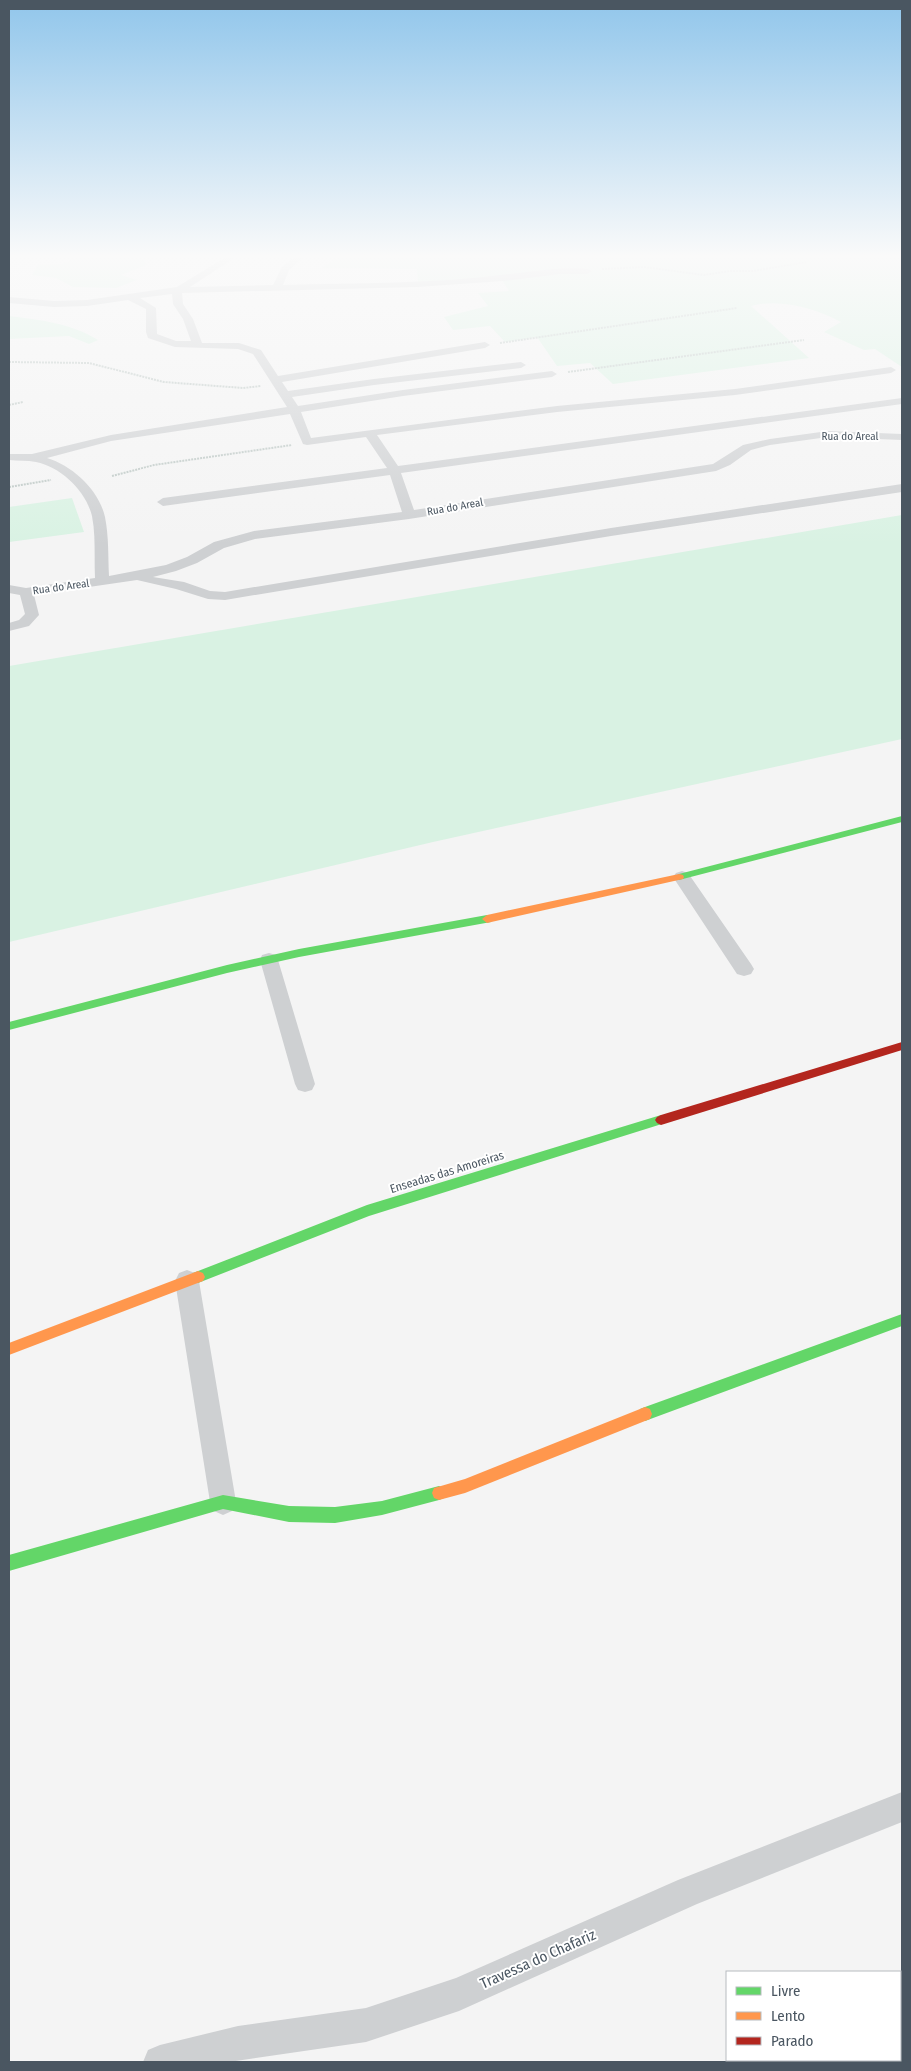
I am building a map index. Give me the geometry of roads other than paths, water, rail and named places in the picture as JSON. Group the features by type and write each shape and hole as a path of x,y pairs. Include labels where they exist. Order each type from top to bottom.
{"street":[{"path":"256,352 294,409 307,442 557,409 735,392 891,370"},
{"path":"280,387 453,352"},
{"path":"280,387 374,382 521,365"},
{"path":"31,458 111,438 294,409 552,374"},
{"path":"735,392 752,408 778,418"},
{"path":"163,502 902,401"},
{"path":"812,436 828,412"},
{"path":"369,433 394,469 409,515"},
{"name":"Rua do Areal","path":"9,589 26,592 134,577 182,564 231,540 254,535 409,515 716,467 747,447 770,442 812,436 846,434 902,437"},
{"path":"9,457 31,458 50,462 72,477 90,496 98,513 102,581"},
{"path":"134,577 165,582 208,594 225,596 601,534 902,488"},
{"path":"9,627 24,623 32,615 26,592"},
{"path":"9,1026 227,969 465,924 682,877 902,819"},
{"path":"682,877 744,969"},
{"path":"269,960 305,1084"},
{"name":"Enseadas das Amoreiras","path":"9,1349 367,1211 902,1046"},
{"path":"187,1281 223,1502"},
{"path":"9,1562 223,1502 289,1514 335,1515 382,1508 465,1486 632,1419 902,1320"},
{"name":"Travessa do Chafariz","path":"160,2062 238,2043 366,2025 459,1994 689,1891 902,1807"}]}
